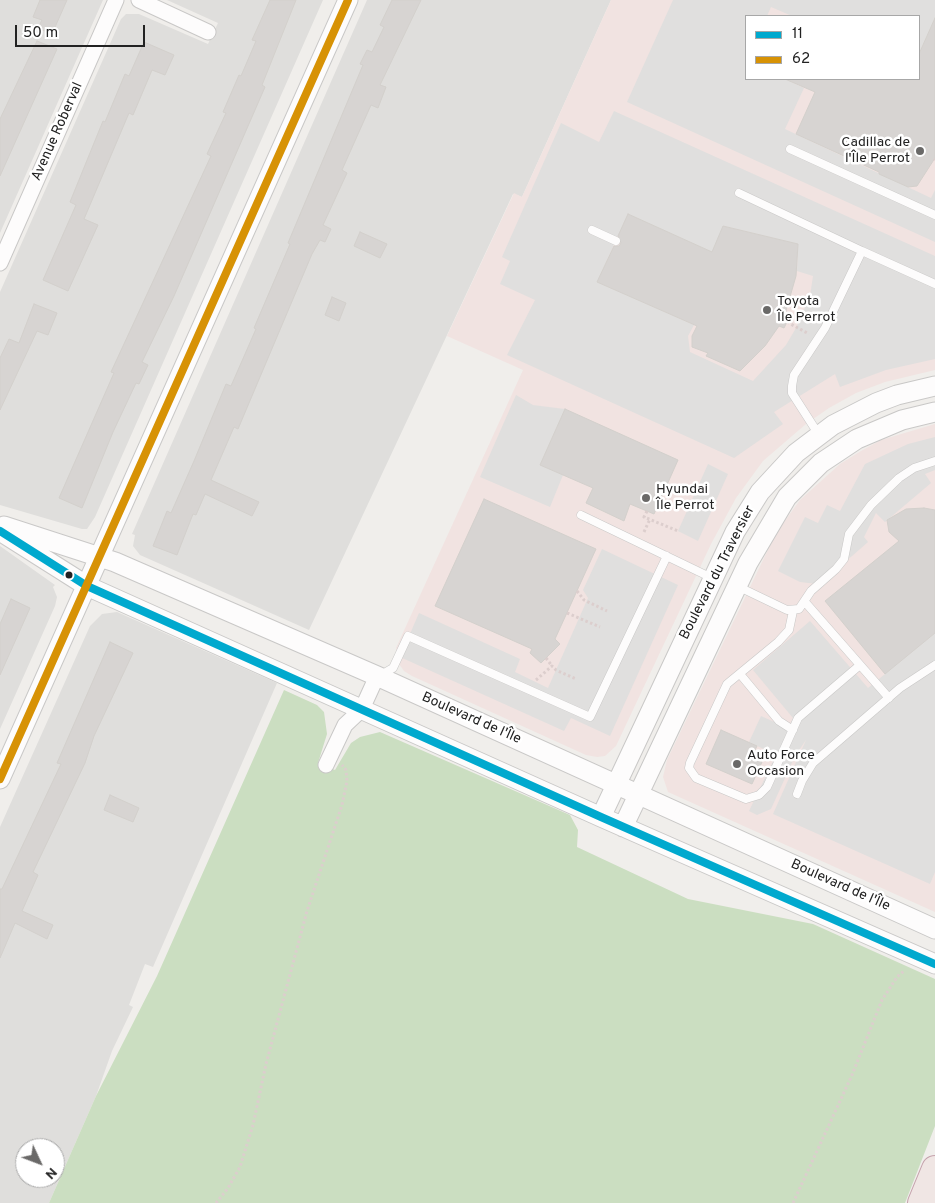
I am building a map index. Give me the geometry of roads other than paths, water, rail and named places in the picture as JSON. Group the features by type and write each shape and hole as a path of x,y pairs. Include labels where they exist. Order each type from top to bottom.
{"highway":[{"path":"921,1203 935,1169"}],"street":[{"name":"Avenue Roberval","path":"0,263 116,0"},
{"path":"139,0 208,32"},
{"path":"0,779 348,0"},
{"name":"Boulevard du Traversier","path":"601,817 735,532 760,492 796,453 819,435 854,413 897,394 935,386"},
{"name":"Boulevard du Traversier","path":"623,827 737,586 776,513 803,479 840,450 874,431 902,420 935,412"},
{"name":"Boulevard de l'Île","path":"0,525 100,556 377,676 935,929"},
{"path":"0,531 87,586 623,827 935,964"},
{"path":"328,760 345,725 362,709 377,676"}],"lane":[{"path":"790,149 935,215"},
{"path":"739,193 935,284"},
{"path":"592,230 616,241"},
{"path":"819,435 792,393 794,375 825,328 862,251"},
{"path":"737,586 793,611 799,609 811,591 836,569 844,559 849,534 871,505 899,478 914,468 935,461"},
{"path":"581,516 713,578"},
{"path":"377,676 393,668 408,636 590,717 667,556"},
{"path":"804,602 889,698"},
{"path":"793,611 789,630 778,642 727,684 690,763 692,774 701,781 746,799 752,799 767,787 798,718 860,665"},
{"path":"797,794 802,781 813,763 889,698 935,665"},
{"path":"740,674 779,721 793,730"}],"place":[{"name":"Cadillac de l'Île Perrot","path":"920,151"},
{"name":"Toyota Île Perrot","path":"767,310"},
{"name":"Hyundai Île Perrot","path":"646,498"},
{"name":"Auto Force Occasion","path":"737,764"}]}
